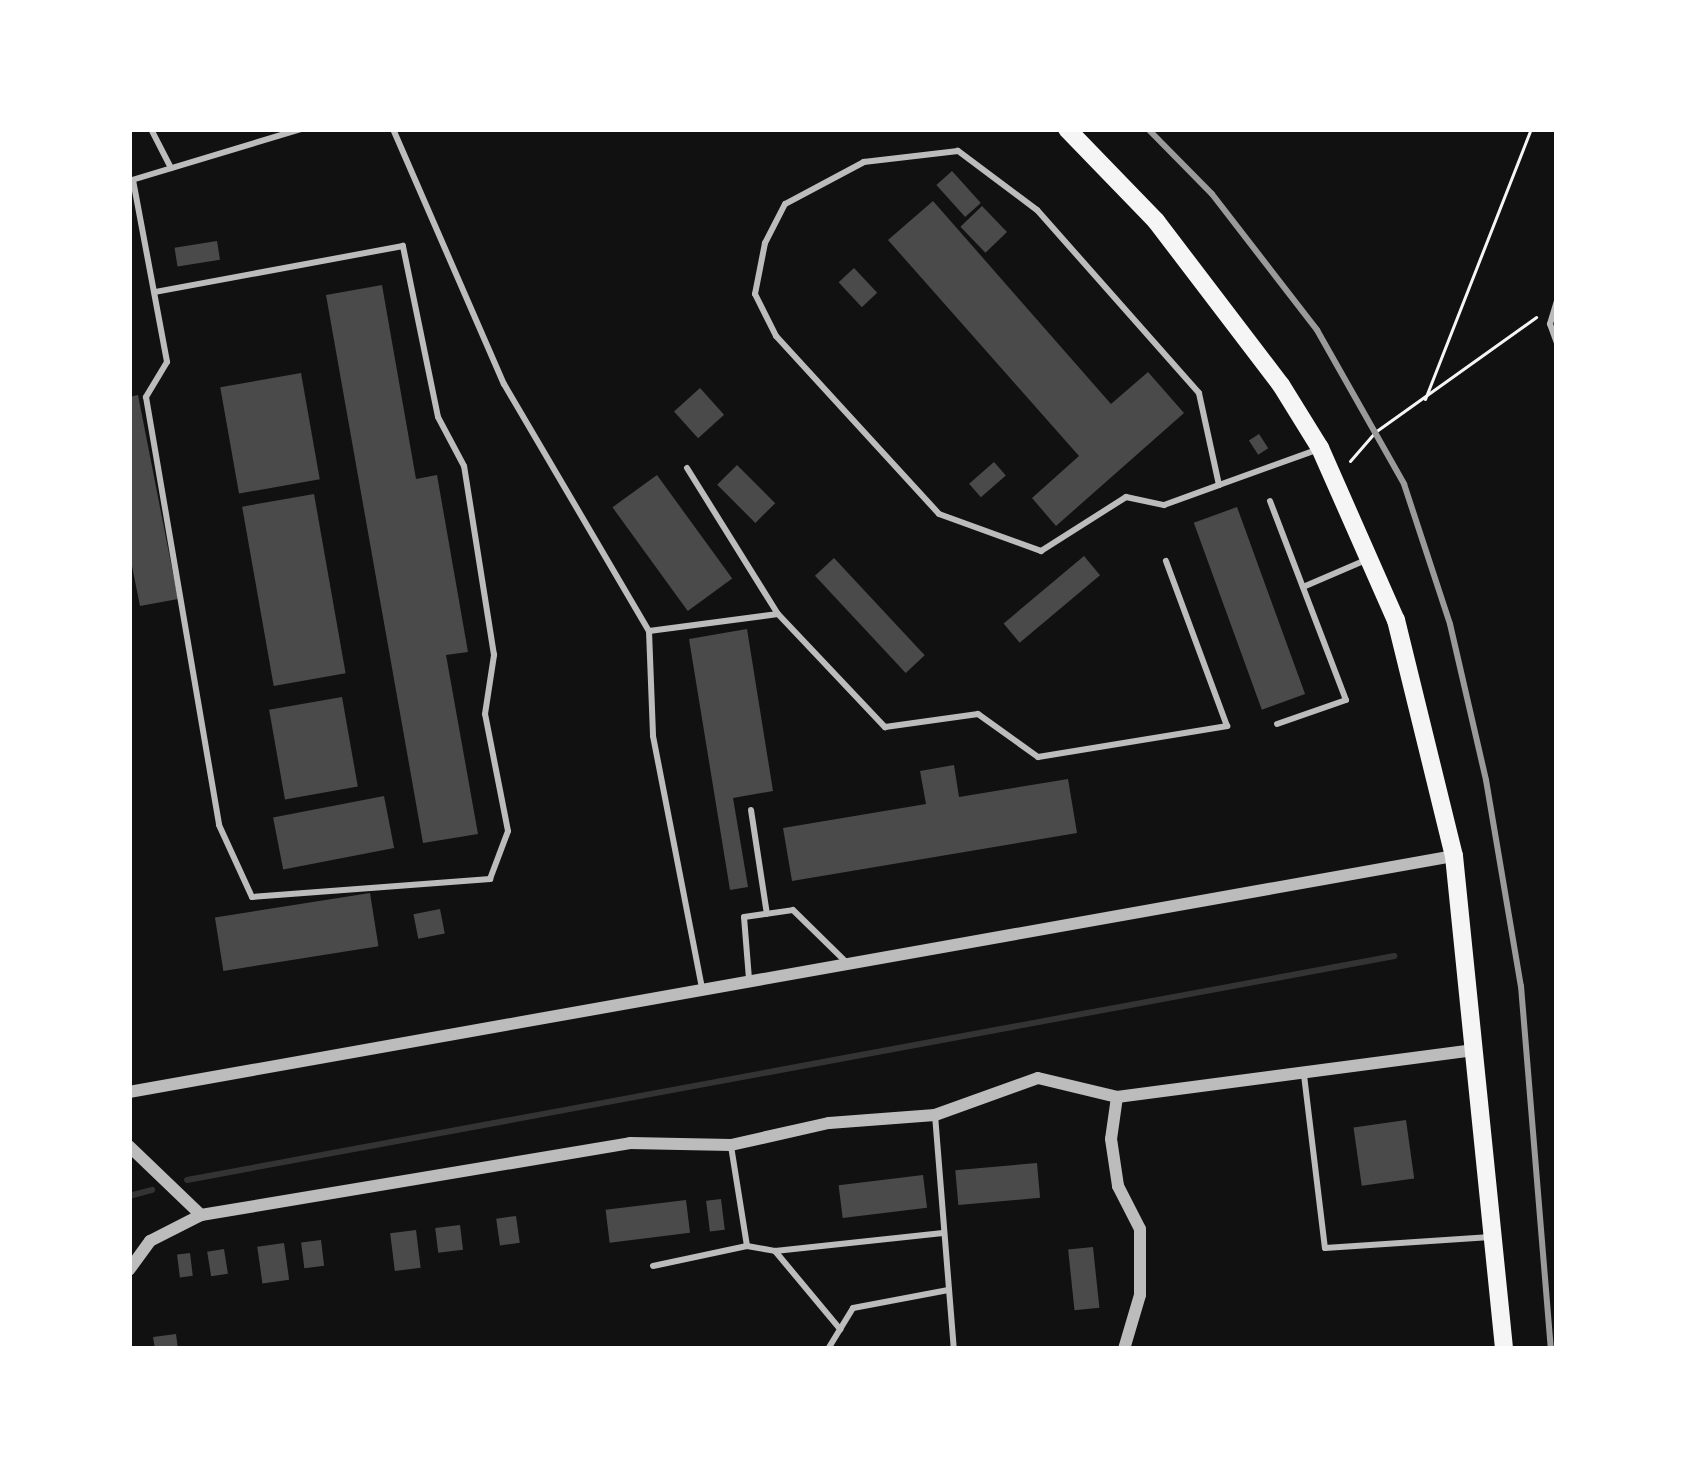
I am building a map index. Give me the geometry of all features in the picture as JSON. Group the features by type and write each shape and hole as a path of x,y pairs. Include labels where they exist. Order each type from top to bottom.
{"main road":[{"path":"1067,129 1220,299 1319,448 1370,558 1414,686 1454,856 1479,1050 1504,1349"}],"street":[{"path":"129,1092 1454,856"},
{"path":"129,1270 150,1241 201,1215 630,1143 731,1145 829,1123 935,1115 1037,1078 1117,1097 1479,1050"},
{"path":"1117,1097 1111,1139 1118,1186 1141,1229 1140,1295 1124,1349"},
{"path":"129,1146 201,1215"}],"lane":[{"path":"151,129 171,168"},
{"path":"154,292 403,245 438,418 464,466 494,655 485,715 508,831 490,879 252,897 219,825 146,397 167,362 131,181 301,129"},
{"path":"394,129 503,384 649,632 653,736 702,990"},
{"path":"1219,485 1199,393 1037,210 958,152 864,162 785,203 764,243 755,294 776,336 939,514 1041,551 1126,497 1164,505 1219,485 1319,448"},
{"path":"1557,301 1550,324 1557,343"},
{"path":"687,468 778,614 885,727 978,714 1037,757 1227,726 1166,561"},
{"path":"1270,501 1346,700 1276,724"},
{"path":"1303,587 1370,558"},
{"path":"649,632 778,614"},
{"path":"752,810 767,914"},
{"path":"749,981 745,917 793,910 848,964"},
{"path":"1304,1073 1325,1248 1494,1237"},
{"path":"935,1115 954,1349"},
{"path":"731,1145 747,1246"},
{"path":"653,1265 747,1246 775,1251 943,1233"},
{"path":"775,1251 840,1329"},
{"path":"828,1349 853,1308 947,1290"}],"path":[{"path":"1425,399 1531,129"},
{"path":"1334,479 1375,432 1557,301"}],"building":[{"path":"952,171 981,203 965,217 936,185"},
{"path":"933,201 1111,404 1148,372 1184,413 1056,526 1032,498 1079,456 888,240"},
{"path":"982,206 1007,232 985,253 960,227"},
{"path":"217,241 220,260 178,266 175,248"},
{"path":"854,268 877,293 862,307 839,282"},
{"path":"382,285 416,479 437,475 468,652 446,655 478,834 423,843 326,295"},
{"path":"301,373 320,479 239,494 220,387"},
{"path":"700,388 724,415 698,438 674,411"},
{"path":"138,395 178,599 140,606 129,551 129,397"},
{"path":"1259,434 1268,448 1258,455 1249,441"},
{"path":"994,462 1006,476 981,497 969,484"},
{"path":"737,465 775,503 755,523 717,485"},
{"path":"657,475 732,579 688,611 613,507"},
{"path":"314,494 346,673 274,686 242,507"},
{"path":"1237,507 1305,694 1262,710 1194,523"},
{"path":"1084,556 1100,575 1020,643 1004,623"},
{"path":"834,558 925,655 906,673 815,576"},
{"path":"747,629 773,791 733,798 748,887 730,890 689,639"},
{"path":"342,697 358,787 285,799 269,710"},
{"path":"954,765 959,797 1068,779 1077,833 792,881 783,828 926,804 920,771"},
{"path":"384,796 394,848 283,870 273,818"},
{"path":"370,893 378,946 223,971 215,918"},
{"path":"440,909 445,934 418,939 413,914"},
{"path":"1406,1120 1414,1178 1362,1186 1354,1127"},
{"path":"1037,1163 1040,1198 958,1205 955,1170"},
{"path":"923,1175 927,1208 843,1218 839,1185"},
{"path":"721,1199 725,1230 710,1232 706,1201"},
{"path":"686,1200 690,1233 610,1243 606,1210"},
{"path":"516,1216 520,1243 500,1246 496,1219"},
{"path":"460,1225 463,1250 438,1253 435,1228"},
{"path":"416,1230 421,1268 395,1271 390,1233"},
{"path":"321,1240 324,1266 304,1268 301,1242"},
{"path":"284,1243 289,1280 262,1283 257,1247"},
{"path":"1093,1247 1099,1308 1075,1310 1068,1250"},
{"path":"224,1249 228,1274 211,1276 207,1252"},
{"path":"190,1253 193,1276 180,1277 177,1255"},
{"path":"176,1334 178,1349 155,1349 153,1337"}],"waterway":[{"path":"187,1180 1394,956"},
{"path":"129,1196 152,1190"}],"railway":[{"path":"1148,129 1212,194 1317,330 1404,484 1450,624 1486,780 1521,986 1551,1349"}]}
